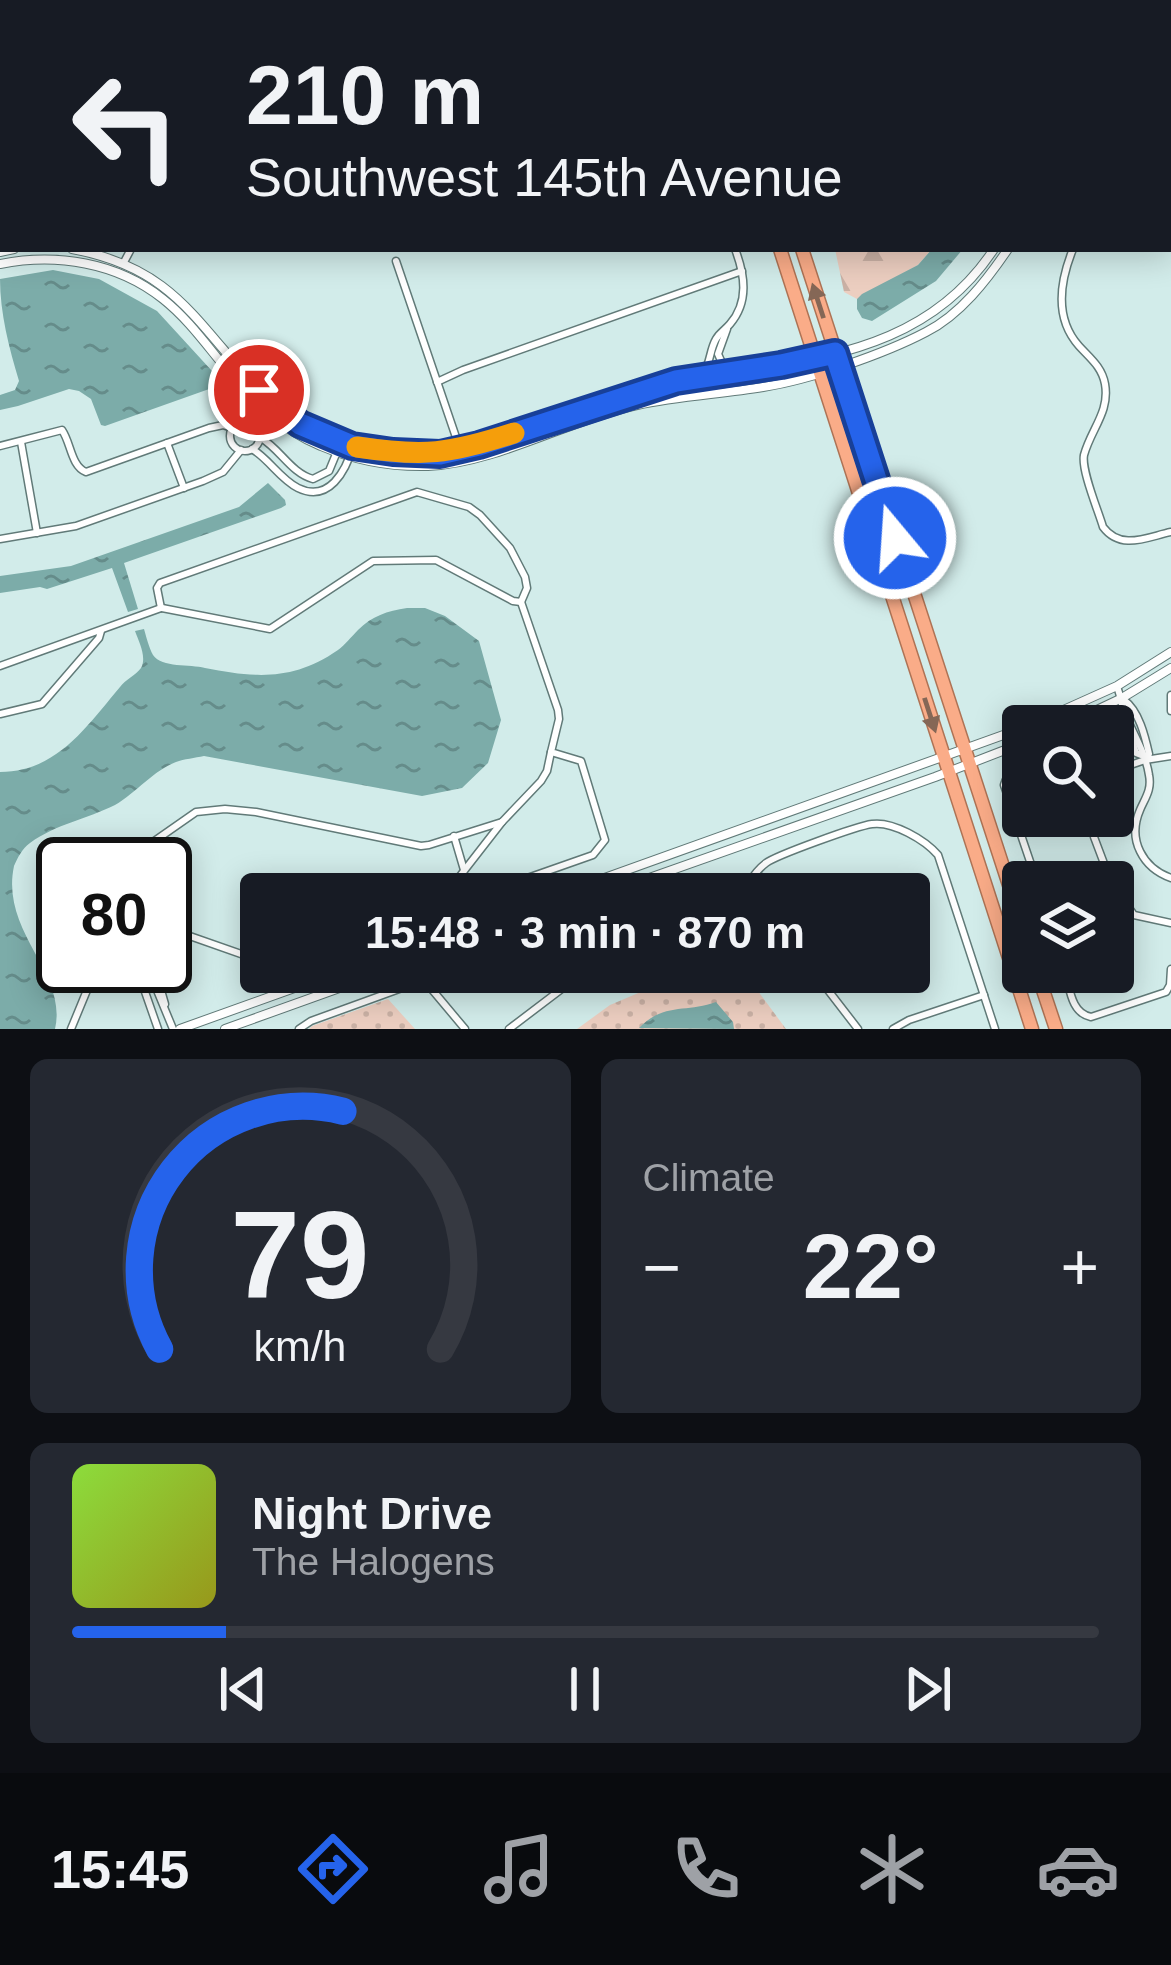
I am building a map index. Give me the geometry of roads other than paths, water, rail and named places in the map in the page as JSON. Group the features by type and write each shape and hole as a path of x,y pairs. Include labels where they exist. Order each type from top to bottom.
{"highway":[{"path":"781,252 1032,1029"},
{"path":"803,252 1002,865"},
{"path":"866,517 880,533 895,538"},
{"path":"873,541 907,574"},
{"path":"1044,993 1056,1029"}],"street":[{"path":"84,252 124,262 171,290 259,390 300,424 351,452 394,464 427,466 474,458 636,405 762,387 816,365 892,347 955,313 1006,252"},
{"path":"119,273 129,252"},
{"path":"727,374 718,354 743,298 736,252"},
{"path":"837,359 924,320 968,284 992,252"},
{"path":"1072,252 1060,293 1065,320 1071,336 1105,379 1106,406 1083,457 1103,527 1124,541 1138,542 1171,532"},
{"path":"0,264 47,259 119,273 163,299 188,322 272,418 294,434 340,447"},
{"path":"396,260 460,449 474,458"},
{"path":"437,382 742,271"},
{"path":"704,377 717,336 727,329"},
{"path":"351,452 421,454 460,449 676,381 816,365"},
{"path":"704,377 716,382 720,391"},
{"path":"261,438 252,448 241,450 231,444 230,433 240,422 253,422 261,438 306,478 319,478 329,471 340,447"},
{"path":"0,446 63,431 76,464 86,472 223,424 232,428"},
{"path":"21,442 37,533"},
{"path":"167,443 184,488"},
{"path":"252,448 292,484 310,491 334,484 351,452"},
{"path":"0,539 76,526 184,488 224,472 241,450"},
{"path":"161,608 160,583 417,492 480,514 510,548 525,577 527,588 521,602 559,719 541,781 462,873"},
{"path":"0,667 161,608 270,629 373,561 430,559 521,602"},
{"path":"0,714 43,704 101,631"},
{"path":"1075,705 1117,686 1171,652"},
{"path":"1108,705 1171,668"},
{"path":"1117,686 1122,705"},
{"path":"1122,698 1135,712 1141,741"},
{"path":"1170,698 1171,711"},
{"path":"1134,729 1149,754 1134,762"},
{"path":"619,873 1002,736"},
{"path":"1134,750 1143,758 1150,779 1135,827 1136,845 1155,872 1171,878"},
{"path":"663,873 1002,751"},
{"path":"542,873 593,855 603,845 605,833 581,760 551,752"},
{"path":"1143,758 1171,756"},
{"path":"160,837 196,812 234,809 421,846 502,822"},
{"path":"756,873 773,859 872,824 919,839 938,856 995,1029"},
{"path":"454,836 464,870"},
{"path":"1134,914 1171,923"},
{"path":"192,937 240,954"},
{"path":"1071,993 1076,1009 1091,1017 1166,992 1171,969"},
{"path":"71,1029 84,993"},
{"path":"145,993 158,1029"},
{"path":"163,993 176,1029 280,993"},
{"path":"309,993 311,998"},
{"path":"225,1029 325,993"},
{"path":"298,1029 388,993"},
{"path":"435,993 465,1029"},
{"path":"508,1029 556,993"},
{"path":"830,993 858,1029"},
{"path":"893,1029 984,995"}],"water":[{"path":"929,252 960,252 936,281 872,321 862,318 857,299 862,294 918,265"},
{"path":"53,270 99,279 157,311 212,371 216,381 212,388 105,426 91,399 69,389 0,410 0,395 15,390 19,381 0,279"},
{"path":"268,483 286,505 124,563 138,609 128,612 112,568 47,589 0,593 0,576 71,566 239,507"},
{"path":"425,608 445,616 479,641 501,720 488,763 462,788 422,796 204,756 168,766 115,805 36,837 14,866 12,890 16,912 36,955 36,993 53,993 55,1029 0,1029 0,772 38,764 83,731 141,668 143,654 135,631 144,629 153,655 163,662 274,674 321,660 386,613"},
{"path":"716,1002 734,1029 639,1028 667,1011"}]}
